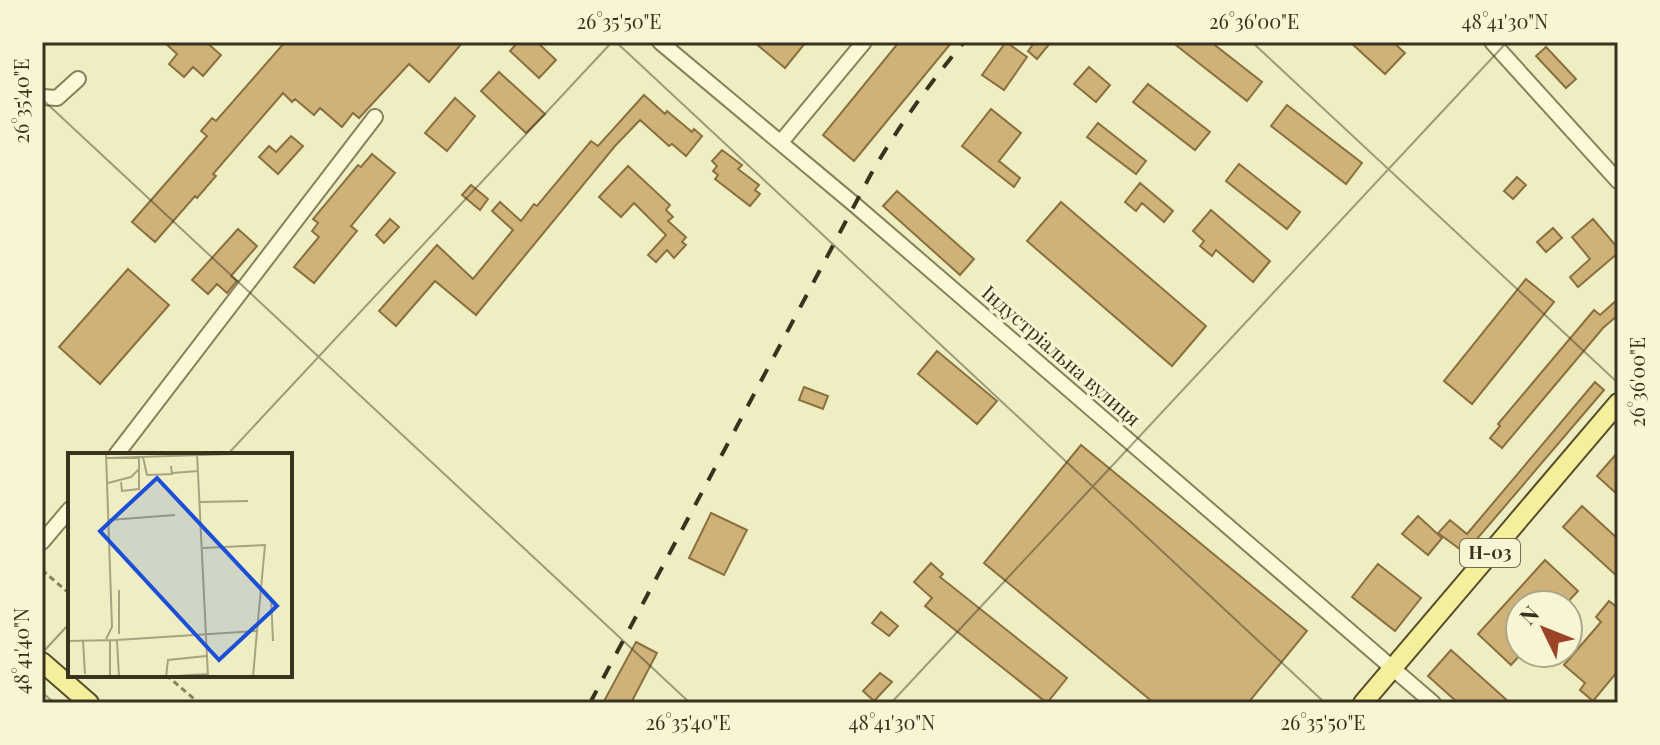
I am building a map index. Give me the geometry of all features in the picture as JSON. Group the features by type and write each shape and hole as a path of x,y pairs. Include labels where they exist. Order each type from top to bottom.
{"main road":[{"name":"Н-03","path":"1363,703 1618,403"},
{"path":"42,662 89,703"}],"street":[{"name":"Індустріальна вулиця","path":"660,42 781,142 1433,703"},
{"path":"781,142 864,42"},
{"path":"1492,42 1618,181"},
{"path":"42,97 57,98 78,79"},
{"path":"118,453 375,117"},
{"path":"42,542 68,511"}],"path":[{"path":"42,570 68,592"},
{"path":"168,677 199,703"}],"building":[{"path":"164,42 206,42 221,55 203,76 193,67 184,77 169,64 177,54"},
{"path":"285,42 463,42 429,82 409,64 359,118 353,113 342,127 320,108 314,115 283,93 213,174 216,176 155,242 132,222 207,136 201,131 212,118 216,121"},
{"path":"518,42 537,42 556,60 539,78 510,51"},
{"path":"754,42 806,42 785,68"},
{"path":"899,42 952,42 854,161 823,135"},
{"path":"1006,42 1027,57 1004,90 982,75"},
{"path":"1035,42 1051,42 1037,59 1028,51"},
{"path":"1172,42 1211,42 1262,82 1247,101"},
{"path":"1350,42 1393,42 1405,53 1385,74"},
{"path":"1546,47 1576,79 1566,88 1536,56"},
{"path":"1089,67 1110,85 1096,102 1074,84"},
{"path":"499,72 545,114 526,133 481,91"},
{"path":"1148,84 1210,132 1195,150 1133,102"},
{"path":"644,95 665,114 667,111 692,132 694,129 702,136 686,156 672,144 669,146 640,120 476,315 435,281 396,326 379,311 437,245 473,279 513,230 492,211 500,202 521,221 591,141 598,146"},
{"path":"455,98 475,116 447,151 425,133"},
{"path":"1287,105 1362,163 1346,184 1271,126"},
{"path":"991,109 1021,133 999,161 1020,178 1014,187 962,146"},
{"path":"1098,123 1146,161 1136,174 1087,137"},
{"path":"291,136 303,146 278,174 259,157 269,146 276,152"},
{"path":"722,150 742,165 738,169 759,185 755,190 760,194 750,206 715,179 718,175 713,171 717,166 712,161"},
{"path":"372,154 395,173 351,226 357,231 314,283 294,267 319,237 312,231 318,223 313,219 358,165 361,167"},
{"path":"1239,164 1300,212 1287,229 1226,181"},
{"path":"628,166 670,205 666,210 673,217 668,221 686,237 682,242 686,245 674,258 667,250 656,262 648,255 666,235 634,203 621,217 599,197"},
{"path":"1517,177 1526,185 1513,199 1504,191"},
{"path":"1140,183 1173,211 1164,222 1142,203 1136,211 1125,202"},
{"path":"471,185 488,199 480,210 462,195"},
{"path":"897,191 974,259 960,275 883,206"},
{"path":"1061,202 1206,326 1172,366 1027,241"},
{"path":"1211,210 1270,261 1253,282 1216,250 1212,256 1200,246 1204,241 1193,231"},
{"path":"390,219 399,227 384,243 376,235"},
{"path":"1593,219 1618,248 1618,253 1578,287 1570,277 1590,259 1572,237"},
{"path":"1553,228 1562,238 1546,252 1537,242"},
{"path":"238,229 257,246 231,276 237,281 227,293 217,284 208,294 192,280"},
{"path":"128,269 169,305 100,384 59,347"},
{"path":"1526,279 1554,302 1472,404 1444,381"},
{"path":"1618,299 1618,315 1603,328 1502,448 1490,438 1500,426 1498,424 1594,310 1600,315"},
{"path":"937,351 997,401 977,424 918,374"},
{"path":"1595,382 1604,390 1465,553 1438,533 1450,520 1467,534"},
{"path":"804,387 828,396 823,409 799,400"},
{"path":"1081,445 1307,631 1248,703 1154,703 984,563"},
{"path":"1618,452 1618,495 1597,476"},
{"path":"1582,506 1618,539 1618,577 1563,527"},
{"path":"711,513 747,530 724,575 689,558"},
{"path":"1418,516 1442,538 1428,555 1402,534"},
{"path":"1545,560 1576,589 1519,589"},
{"path":"931,563 943,574 940,577 1067,678 1047,703 925,606 932,598 914,582"},
{"path":"1378,564 1421,598 1395,631 1352,597"},
{"path":"1609,601 1618,608 1618,671 1593,701 1580,690 1585,683 1569,669 1584,669 1584,642 1601,622 1596,617"},
{"path":"1504,605 1504,658 1478,634"},
{"path":"881,612 898,626 889,636 872,623"},
{"path":"636,642 657,653 631,703 603,703"},
{"path":"1451,650 1510,703 1458,703 1428,676"},
{"path":"880,673 892,682 874,701 863,691"}],"railway":[{"path":"590,703 871,174 914,106 964,42"}]}
